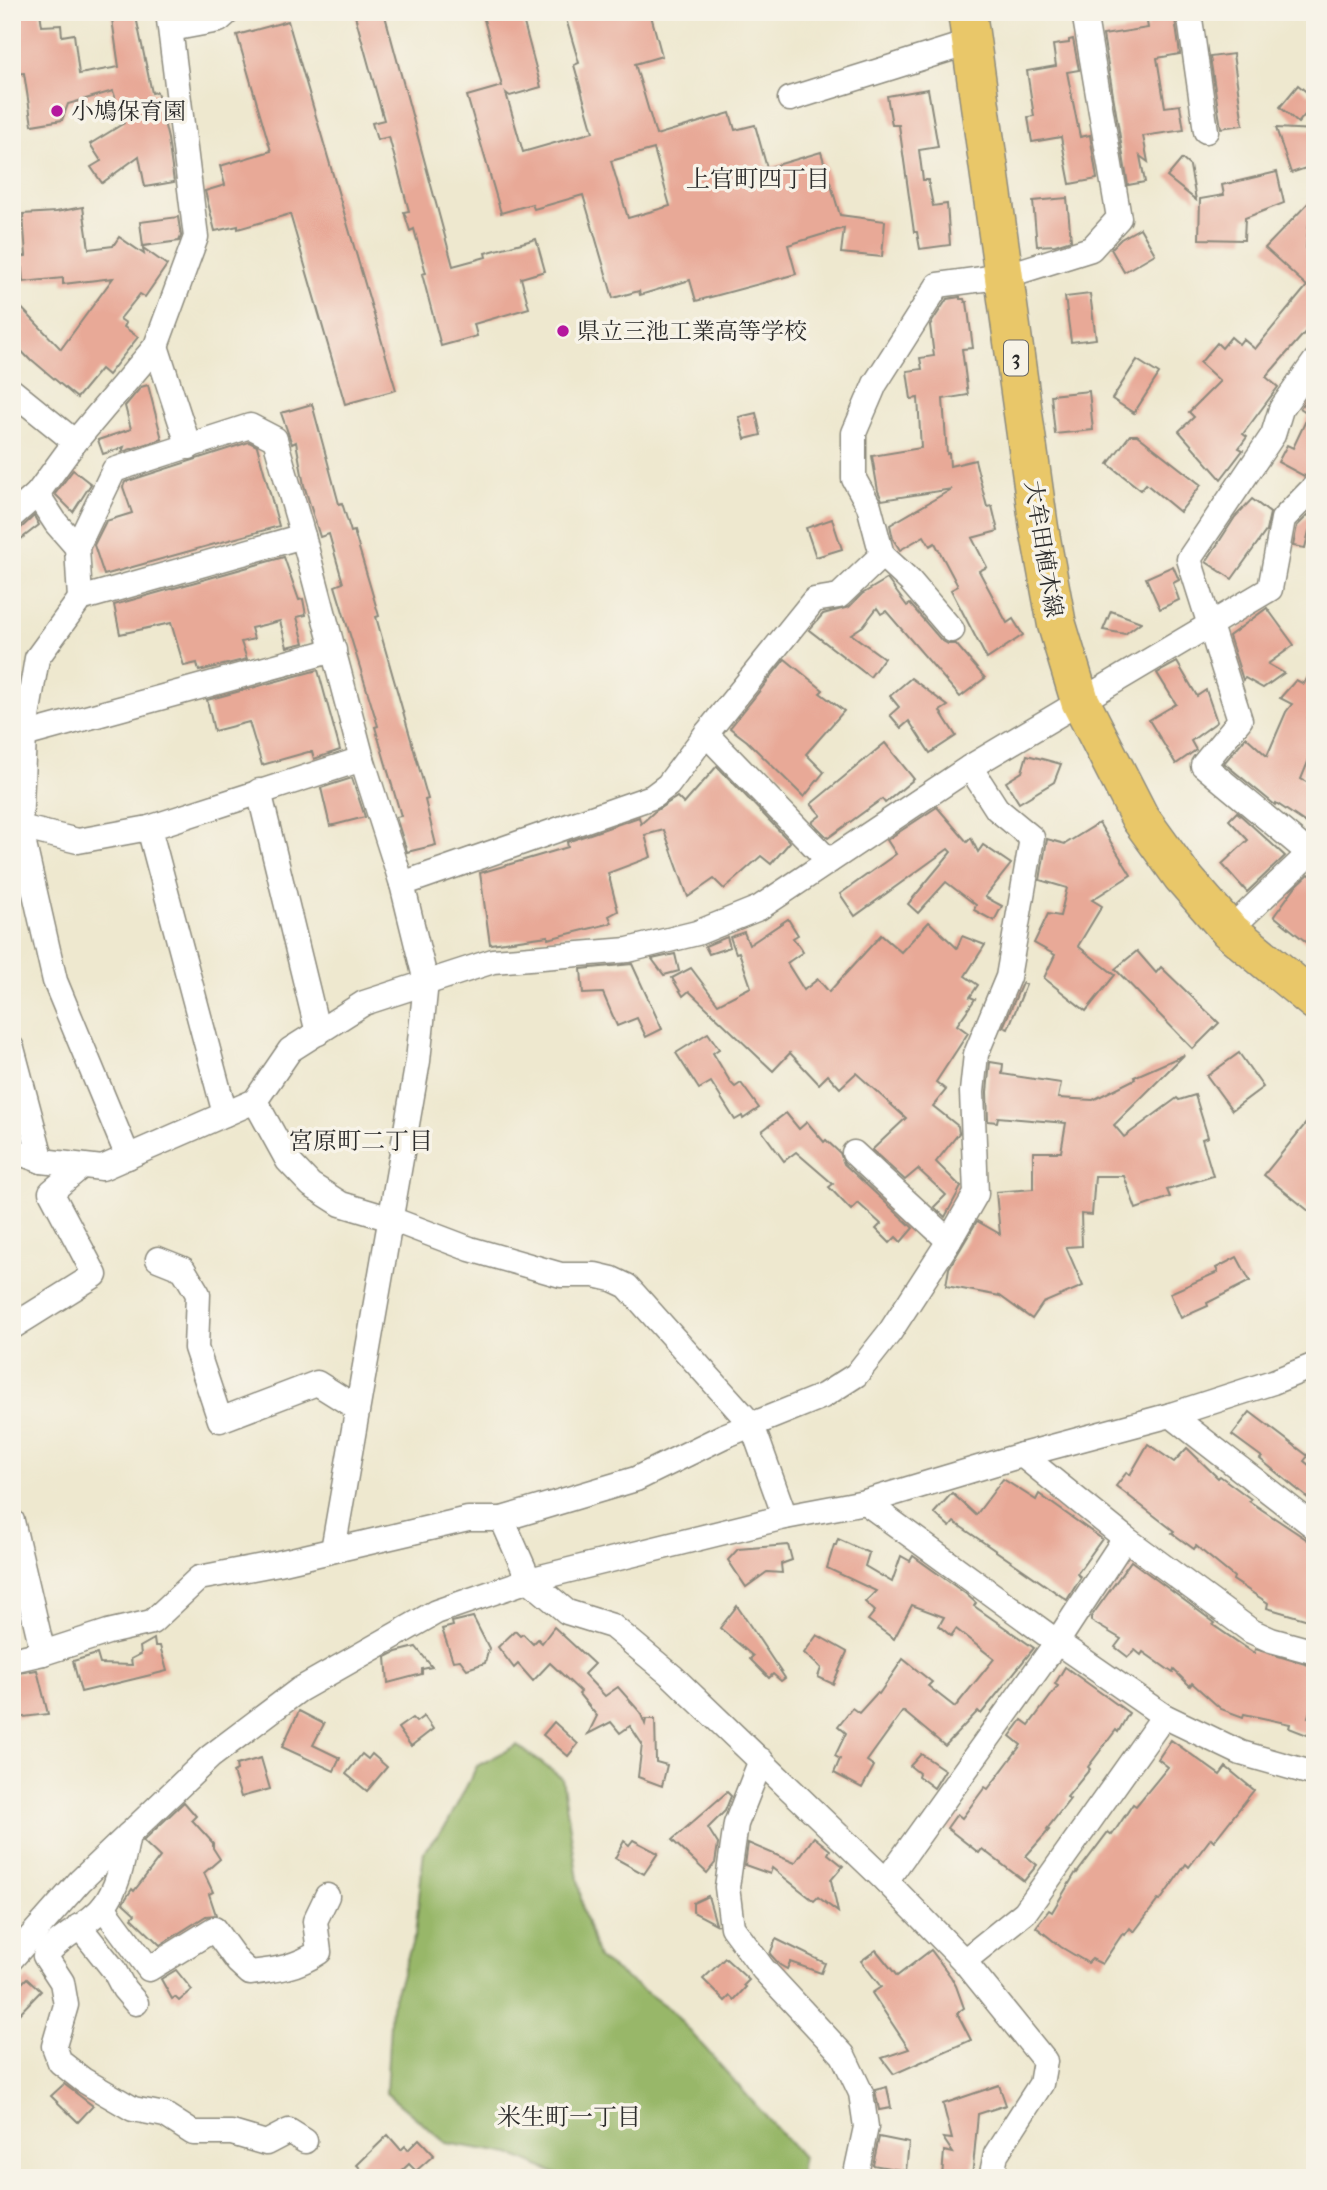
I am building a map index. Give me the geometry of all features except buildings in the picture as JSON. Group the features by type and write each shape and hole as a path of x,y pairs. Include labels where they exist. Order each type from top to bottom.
{"main road":[{"name":"大牟田植木線","path":"970,27 1041,540 1057,625 1080,701 1140,818 1182,876 1229,930 1315,1001"}],"street":[{"path":"12,516 37,494 75,442 156,346 195,237 169,21 219,20 228,12"},
{"path":"951,630 910,581 882,555 869,506 854,479 854,433 875,384 938,285 1005,276 1091,249 1119,218 1084,12"},
{"path":"1189,12 1206,131"},
{"path":"790,99 970,27"},
{"path":"156,346 189,447"},
{"path":"1229,930 1313,853 1203,765 1240,720 1189,559 1273,435 1281,409 1315,361"},
{"path":"12,391 75,442"},
{"path":"80,599 78,548 114,470 250,426 275,439 362,759 402,884 426,982 418,1062 333,1550"},
{"path":"12,1150 42,1161 102,1168 255,1101 290,1050 364,1003 493,961 628,950 696,933 759,908 970,767 1270,589 1283,519 1315,486"},
{"path":"37,494 56,523 78,548"},
{"path":"128,1157 55,981 16,827 24,736 37,658 80,599 303,536"},
{"path":"402,884 652,797 668,785 814,600 839,596 882,555"},
{"path":"24,736 334,650"},
{"path":"706,734 829,861"},
{"path":"16,827 78,841 149,828 362,759"},
{"path":"12,1660 152,1622 199,1578 468,1519 502,1519 636,1479 752,1424 823,1396 856,1375 890,1332 976,1194 972,1092 976,1054 1008,977 1032,838 997,809 970,767"},
{"path":"259,791 318,1033"},
{"path":"149,828 225,1114"},
{"path":"12,1048 42,1161"},
{"path":"255,1101 288,1161 311,1185 341,1204 391,1219 470,1249 561,1275 595,1275 627,1286 752,1424 785,1517"},
{"path":"853,1153 949,1241"},
{"path":"12,1327 95,1275 51,1192 82,1166"},
{"path":"158,1259 183,1269 198,1294 196,1348 220,1420 317,1383 358,1408"},
{"path":"12,1958 47,1916 210,1757 299,1690 436,1612 529,1580 785,1517 865,1502 1022,1455 1171,1415 1273,1382 1315,1365"},
{"path":"1171,1415 1315,1527"},
{"path":"1022,1455 1125,1538 1251,1631 1271,1640 1315,1652"},
{"path":"865,1502 1164,1716 1241,1753 1315,1774"},
{"path":"502,1519 529,1580 567,1612 612,1626 672,1676 886,1881 964,1961 1045,2061 1041,2084 996,2154 991,2178"},
{"path":"12,1521 43,1653"},
{"path":"886,1881 1057,1642 1125,1538"},
{"path":"964,1961 1025,1912 1164,1716"},
{"path":"761,1760 736,1824 727,1887 732,1927 763,1969 843,2055 861,2093 866,2127 855,2178"},
{"path":"128,1835 120,1873 103,1907 52,1946 45,1956 62,1982 66,2005 54,2046 60,2063 83,2080 133,2109 165,2115 193,2133 232,2133 266,2143 289,2131 305,2141"},
{"path":"103,1907 149,1969 214,1929 238,1962 250,1973 303,1963 319,1952 315,1921 327,1896"},
{"path":"79,1926 136,2003"}],"green space":[{"path":"517,1745 562,1778 583,1911 598,1958 671,2010 802,2157 800,2178 565,2178 511,2154 446,2143 386,2093 391,2006 415,1935 424,1851 447,1824 477,1766"}],"place":[{"name":"小鳩保育園","path":"57,111"},
{"name":"県立三池工業高等学校","path":"563,331"}],"district":[{"name":"上官町四丁目","path":"758,179"},
{"name":"宮原町二丁目","path":"361,1141"},
{"name":"米生町一丁目","path":"569,2117"}]}
